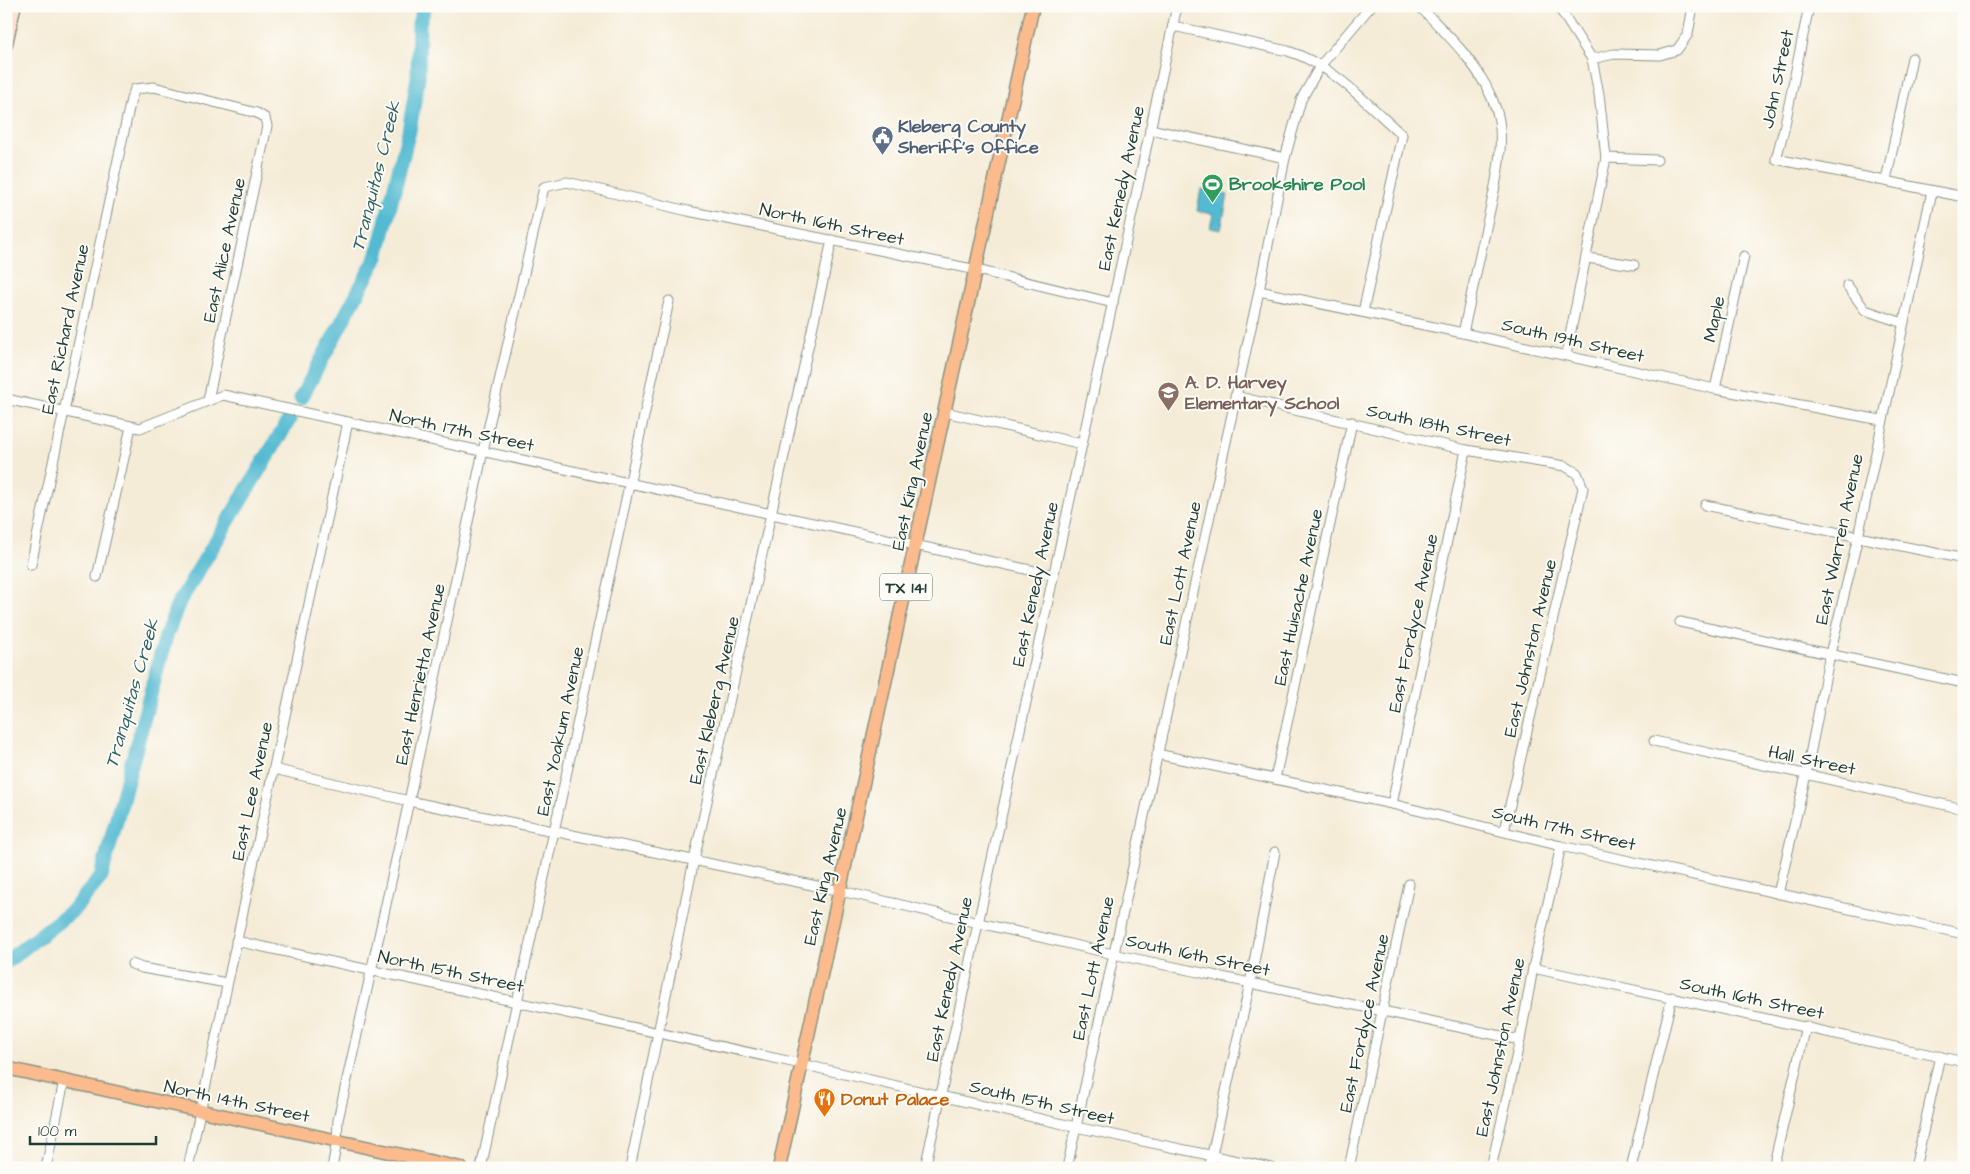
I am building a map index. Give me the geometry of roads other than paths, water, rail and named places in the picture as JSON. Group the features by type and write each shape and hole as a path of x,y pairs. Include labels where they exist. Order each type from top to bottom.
{"main road":[{"name":"East King Avenue","path":"779,1168 977,270 1033,6"},
{"name":"North 14th Street","path":"6,1068 462,1168"}],"street":[{"path":"6,46 15,6"},
{"name":"East Kenedy Avenue","path":"925,1168 1177,6"},
{"name":"East Lott Avenue","path":"1067,1168 1259,291 1285,158 1302,100 1320,66 1371,6"},
{"path":"1419,6 1466,54 1490,92 1498,114 1500,148 1497,177 1464,333"},
{"path":"1558,6 1592,59 1606,158 1566,355"},
{"path":"1592,59 1614,54 1660,55 1677,50 1688,34 1693,6"},
{"name":"John Street","path":"1809,6 1776,159 1886,180"},
{"path":"1172,26 1305,56 1344,82 1402,135 1364,312"},
{"path":"1912,58 1886,180 1964,197"},
{"name":"East Alice Avenue","path":"131,99 135,89 154,87 257,113 265,118 267,126 208,400"},
{"name":"East Richard Avenue","path":"31,566 131,99"},
{"path":"1150,129 1285,158"},
{"path":"1606,158 1657,160"},
{"name":"North 16th Street","path":"544,187 567,182 688,210 977,270 1112,303"},
{"name":"East Henrietta Avenue","path":"332,1168 338,1140 338,1120 370,971 410,801 483,451 544,187"},
{"name":"East Warren Avenue","path":"1778,894 1806,776 1830,654 1858,536 1881,420 1932,191"},
{"name":"East Kleberg Avenue","path":"630,1168 694,860 773,513 832,240"},
{"name":"Maple","path":"1715,389 1744,256"},
{"path":"1587,258 1634,264"},
{"path":"1847,285 1865,310 1903,323"},
{"name":"South 19th Street","path":"1259,291 1464,333 1715,389 1881,420"},
{"name":"East Yoakum Avenue","path":"482,1168 669,301"},
{"name":"North 17th Street","path":"6,399 140,428 223,394 915,545"},
{"name":"South 18th Street","path":"1235,396 1466,450 1565,466 1577,473"},
{"path":"945,412 1082,444"},
{"name":"East Lee Avenue","path":"188,1168 348,422"},
{"name":"East Huisache Avenue","path":"1275,779 1352,422"},
{"path":"96,576 131,427"},
{"name":"East Fordyce Avenue","path":"1392,804 1466,450"},
{"name":"East Johnston Avenue","path":"1504,831 1583,488 1577,473"},
{"path":"1705,505 1964,559"},
{"path":"915,545 1053,576"},
{"path":"1680,622 1964,684"},
{"name":"Hall Street","path":"1654,741 1806,776 1964,809"},
{"name":"South 17th Street","path":"1157,754 1392,804 1561,846 1964,934"},
{"path":"274,770 410,801 694,860"},
{"name":"East Johnston Avenue","path":"1491,1168 1561,846"},
{"path":"1209,1168 1250,983 1275,852"},
{"name":"South 16th Street","path":"694,860 840,890 1113,954 1520,1040"},
{"name":"East Fordyce Avenue","path":"1349,1168 1410,884"},
{"name":"North 15th Street","path":"236,941 659,1034"},
{"path":"132,964 142,968 227,984"},
{"name":"South 16th Street","path":"1533,968 1806,1026 1964,1062"},
{"path":"1631,1168 1672,997"},
{"path":"1773,1168 1806,1026"},
{"name":"South 15th Street","path":"659,1034 801,1064 1076,1127 1271,1168"},
{"path":"1915,1168 1940,1056"},
{"path":"46,1168 64,1081"}],"water":[{"name":"Brookshire Pool","path":"1201,189 1228,195 1221,230 1210,228 1213,214 1197,211"}],"waterway":[{"name":"Tranquitas Creek","path":"301,398 377,257 409,131 418,77 419,23 425,6"},
{"name":"Tranquitas Creek","path":"6,962 73,910 101,877 166,636 178,604 289,420"}],"place":[{"name":"Kleberg County Sheriff's Office","path":"882,155"},
{"name":"Brookshire Pool","path":"1213,203"},
{"name":"A. D. Harvey Elementary School","path":"1169,411"},
{"name":"Donut Palace","path":"825,1118"}]}
